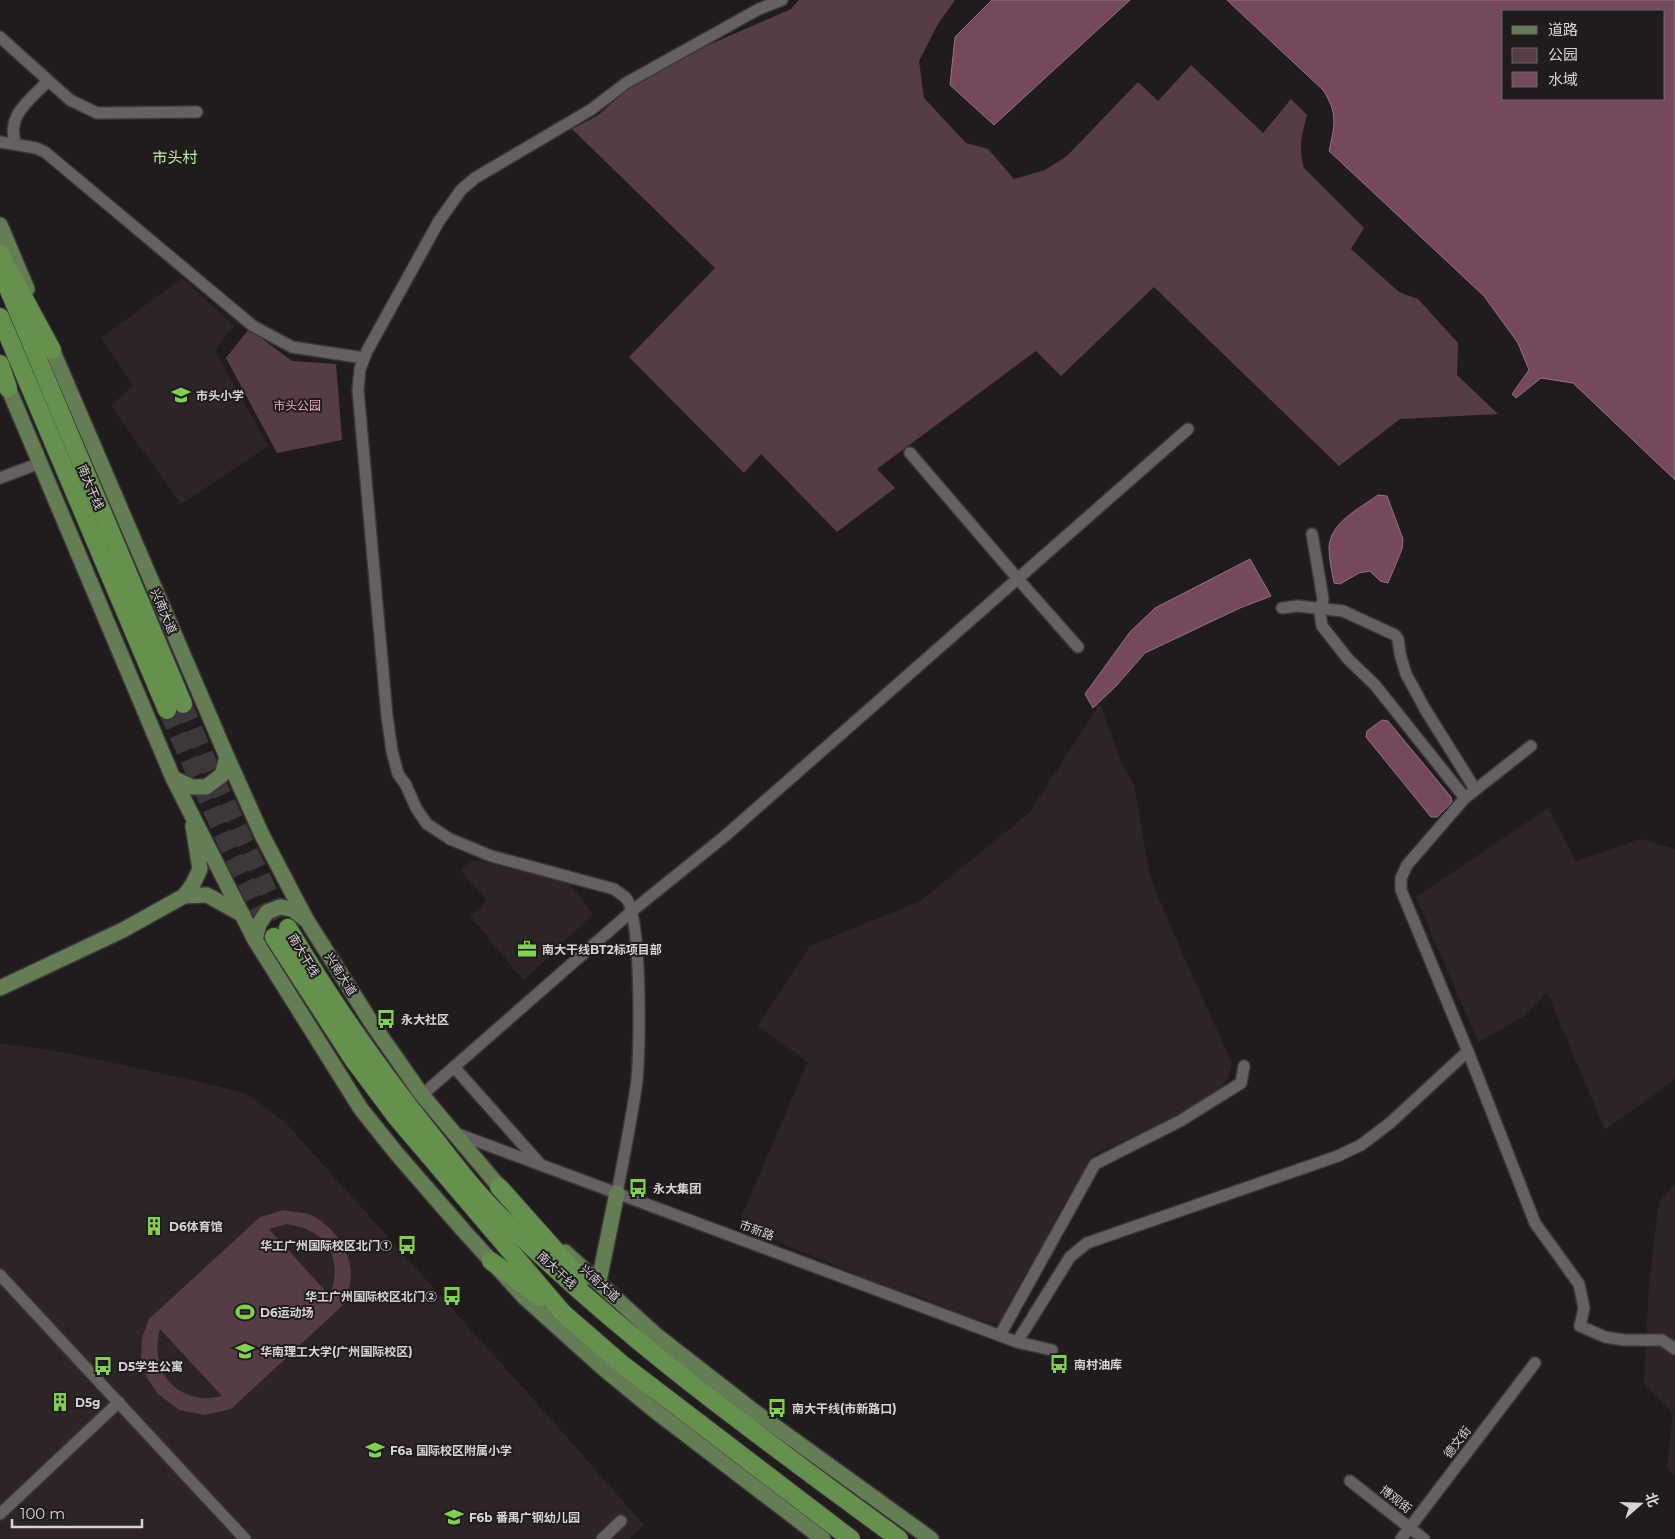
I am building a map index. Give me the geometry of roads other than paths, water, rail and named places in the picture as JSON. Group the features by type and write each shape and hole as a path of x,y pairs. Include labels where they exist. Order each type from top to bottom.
{"highway":[{"path":"0,254 52,350"},
{"name":"南大干线","path":"0,269 175,707 0,317"},
{"path":"0,364 8,388"},
{"name":"南大干线","path":"851,1539 622,1366 563,1313 397,1118 353,1059 281,933 318,980 404,1101 490,1206 554,1268 635,1339 733,1417 899,1539"},
{"path":"499,1187 635,1339"},
{"path":"492,1261 563,1313"}],"main road":[{"name":"兴南大道","path":"0,226 262,835 306,919 371,1022 422,1095 499,1187 556,1244 656,1334 751,1409 931,1539"},
{"path":"0,369 173,778 255,940 361,1109 524,1298 654,1410 823,1539"},
{"path":"173,778 192,787 206,787 222,775 227,757"},
{"path":"0,988 124,930 184,896 193,884 200,869 190,812"},
{"path":"184,896 207,895 243,915"},
{"path":"255,940 258,924 267,912 280,908 292,909 306,919"},
{"path":"598,1281 617,1193"}],"street":[{"path":"617,1193 637,1080 639,1029 636,937 632,911 626,898 614,889 491,856 450,839 427,824 398,774 392,751 387,716 358,390 360,369 364,358 439,221 461,190 475,178 592,109 626,83 759,9 782,0"},
{"path":"0,37 70,100 97,113 197,112"},
{"path":"16,144 13,136 13,123 21,109 48,81"},
{"path":"0,142 36,148 45,152 252,326 292,346 364,358"},
{"path":"422,1095 632,911 725,836 1188,429"},
{"path":"910,453 1078,647"},
{"path":"0,478 40,463"},
{"path":"1312,534 1322,598 1322,626 1348,659 1375,685 1466,798"},
{"path":"1282,608 1298,606 1343,611 1395,635 1398,639 1406,674 1425,709 1475,789"},
{"path":"1531,746 1466,798 1407,865 1402,878 1401,890 1468,1051 1535,1224 1579,1284 1584,1308 1580,1326 1605,1337 1624,1340 1662,1340 1675,1349"},
{"path":"1017,1342 1070,1257 1087,1243 1338,1156 1361,1145 1390,1123 1468,1051"},
{"path":"1000,1335 1095,1164 1180,1121 1241,1083 1244,1066"},
{"path":"454,1067 542,1165"},
{"name":"市新路","path":"453,1132 1017,1342 1052,1350"},
{"path":"0,1275 244,1539"},
{"name":"德文街","path":"1401,1539 1535,1362"},
{"path":"0,1514 119,1402"},
{"name":"博观街","path":"1350,1481 1424,1539"},
{"path":"602,1539 621,1521"}],"water":[{"path":"992,0 1130,0 994,125 950,85 955,37"},
{"path":"1227,0 1675,0 1675,480 1573,383 1541,378 1516,398 1512,394 1529,370 1518,343 1484,296 1329,151 1334,119 1328,98 1323,90"},
{"path":"1378,495 1387,496 1403,539 1402,549 1388,583 1380,581 1370,571 1359,573 1340,584 1334,583 1329,548 1334,531 1354,511"},
{"path":"1250,559 1271,596 1240,608 1145,653 1116,686 1093,708 1085,694 1130,632 1155,608"},
{"path":"1382,720 1388,721 1451,797 1452,802 1437,817 1431,817 1366,737 1367,731"}],"tunnel":[{"path":"183,704 210,768 275,906 288,928"},
{"path":"167,710 233,857 274,937"}],"place":[{"name":"市头小学","path":"181,395"},
{"name":"南大干线BT2标项目部","path":"527,949"},
{"name":"永大社区","path":"386,1019"},
{"name":"永大集团","path":"638,1188"},
{"name":"D6体育馆","path":"154,1226"},
{"name":"华工广州国际校区北门①","path":"407,1245"},
{"name":"华工广州国际校区北门②","path":"452,1296"},
{"name":"D6运动场","path":"245,1312"},
{"name":"华南理工大学(广州国际校区)","path":"245,1351"},
{"name":"南村油库","path":"1059,1364"},
{"name":"D5学生公寓","path":"103,1366"},
{"name":"D5g","path":"60,1402"},
{"name":"南大干线(市新路口)","path":"777,1408"},
{"name":"F6a 国际校区附属小学","path":"375,1450"},
{"name":"F6b 番禺广钢幼儿园","path":"454,1517"}],"district":[{"name":"市头村","path":"175,157"}],"park label":[{"name":"市头公园","path":"297,405"}]}
